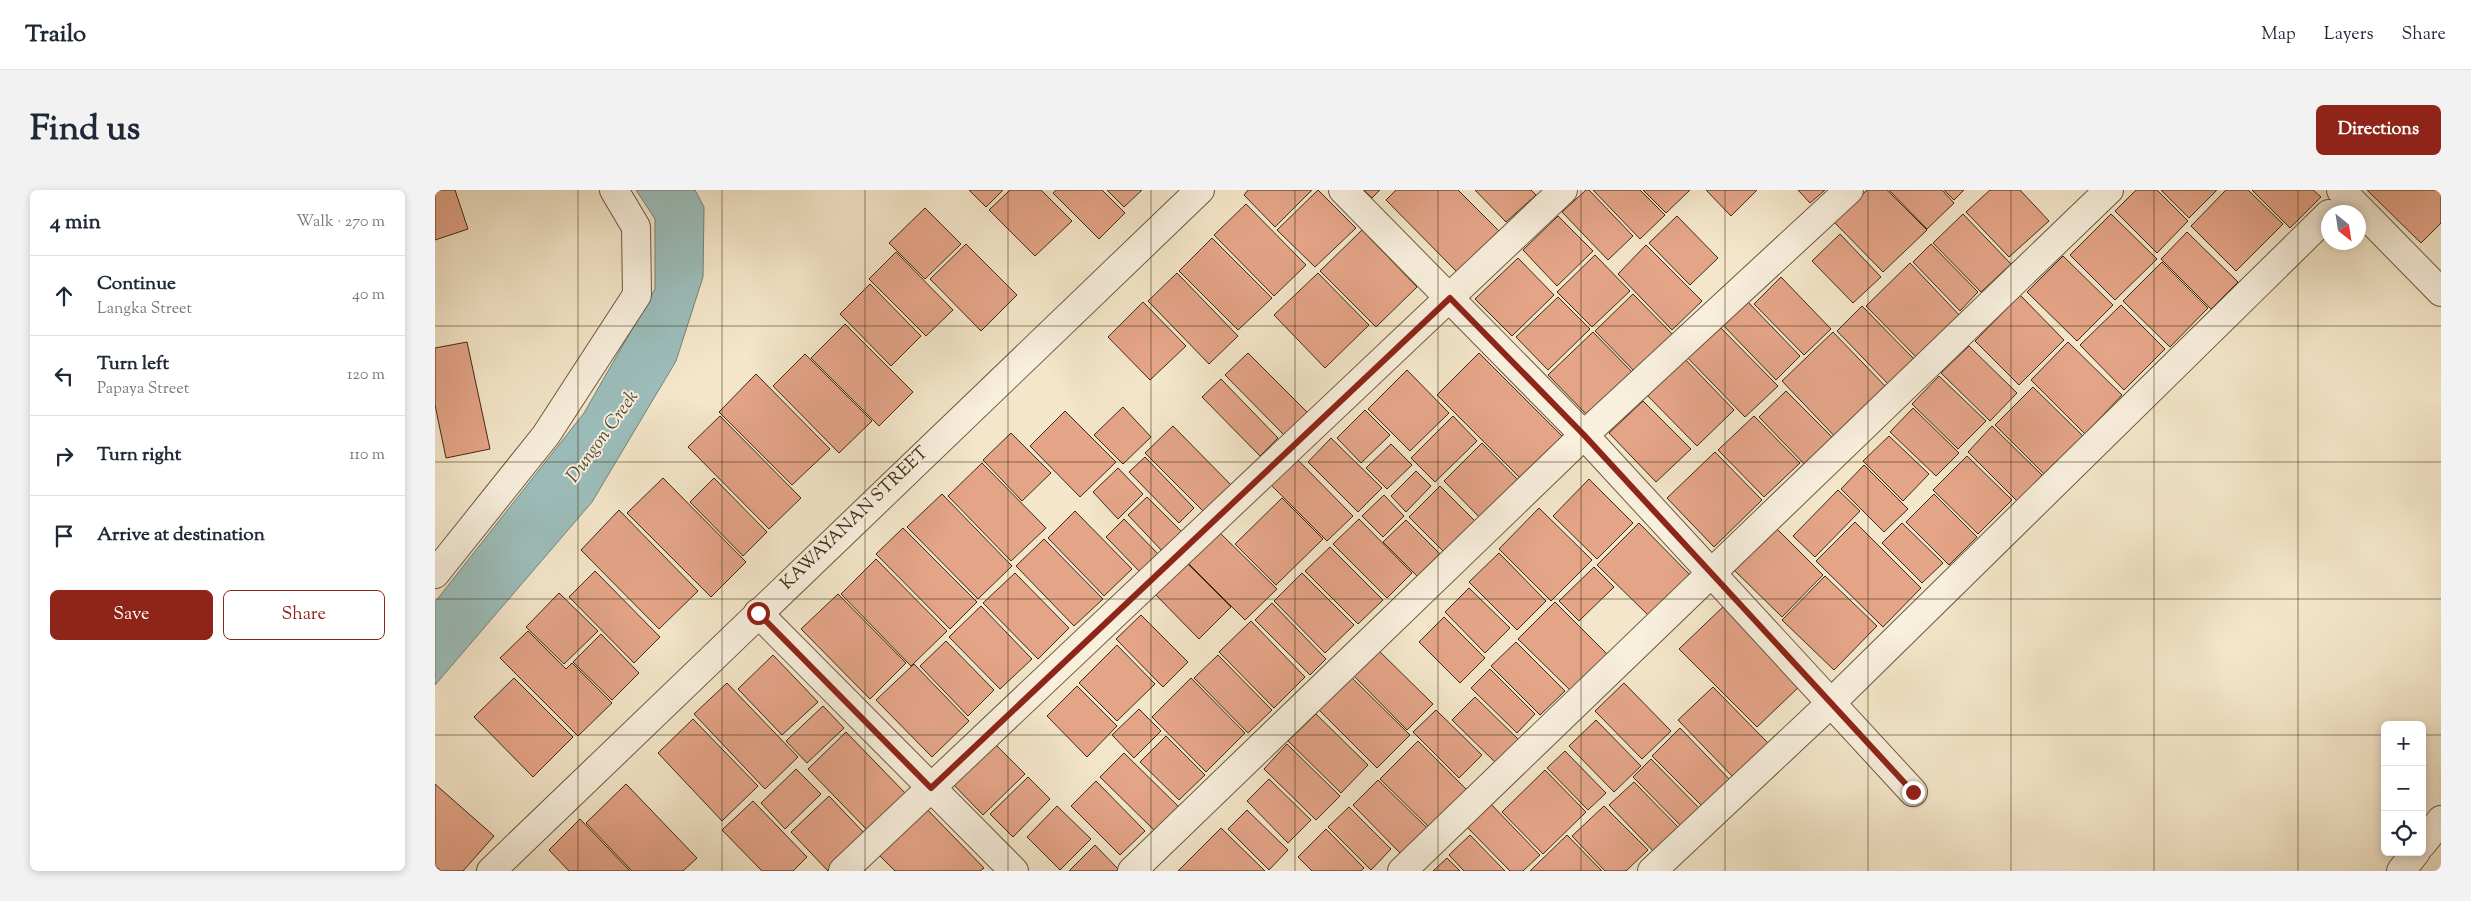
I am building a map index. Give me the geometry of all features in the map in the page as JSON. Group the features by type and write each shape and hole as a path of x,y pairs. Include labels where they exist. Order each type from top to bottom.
{"street":[{"path":"435,574 546,435 637,295 637,227 614,190"},
{"name":"KAWAYANAN STREET","path":"491,871 1200,190"},
{"path":"1343,190 1584,435 1913,792"},
{"path":"843,871 1563,190"},
{"path":"1132,871 1584,435 1849,190"},
{"path":"1402,871 1711,571 2109,190"},
{"path":"1652,871 1831,703 2340,200 2441,292"},
{"path":"758,613 1015,871"},
{"path":"2426,839 2441,820"},
{"path":"2401,871 2413,856"}],"water":[{"name":"Dungon Creek","path":"636,190 695,190 704,207 703,277 676,361 592,502 435,685 435,602 584,413 655,289 655,219"}],"building":[{"path":"435,190 455,190 468,229 435,240"},
{"path":"969,190 1003,190 986,207"},
{"path":"1010,190 1041,190 1072,221 1035,256 989,210"},
{"path":"1056,190 1102,190 1125,213 1099,239 1053,193"},
{"path":"1107,190 1142,190 1124,207"},
{"path":"1248,190 1312,190 1275,227 1244,195"},
{"path":"1318,190 1356,228 1315,267 1277,230"},
{"path":"1364,190 1380,190 1372,198"},
{"path":"1396,190 1458,190 1499,231 1457,272 1386,200"},
{"path":"1475,190 1531,190 1536,195 1506,222"},
{"path":"1586,190 1589,190 1633,236 1608,260 1562,212"},
{"path":"1593,190 1640,190 1665,215 1640,239"},
{"path":"1643,190 1690,190 1666,213"},
{"path":"1706,190 1757,190 1731,216"},
{"path":"1798,190 1825,190 1810,203"},
{"path":"1867,190 1887,190 1927,230 1883,272 1834,222"},
{"path":"1889,190 1942,190 1954,203 1927,229"},
{"path":"1944,190 1964,190 1954,200"},
{"path":"1990,190 2020,190 2049,221 2009,257 1966,212"},
{"path":"2136,190 2157,190 2188,221 2157,253 2115,211"},
{"path":"2161,190 2217,190 2189,218"},
{"path":"2226,190 2248,190 2283,224 2236,271 2191,226"},
{"path":"2252,190 2313,190 2321,197 2290,228"},
{"path":"2367,190 2441,190 2441,223 2421,243"},
{"path":"1246,204 1306,265 1274,296 1214,235"},
{"path":"925,208 961,244 925,279 889,243"},
{"path":"1963,214 2011,264 1981,292 1933,243"},
{"path":"2111,214 2157,259 2115,300 2070,255"},
{"path":"1558,216 1593,251 1557,286 1523,250"},
{"path":"1677,216 1718,258 1690,285 1649,243"},
{"path":"1362,230 1417,287 1376,327 1320,271"},
{"path":"2187,232 2238,282 2211,309 2161,259"},
{"path":"1840,234 1881,277 1853,303 1812,261"},
{"path":"1212,238 1272,298 1238,330 1179,271"},
{"path":"966,244 1017,295 981,331 930,279"},
{"path":"1931,244 1978,292 1960,311 1913,262"},
{"path":"1646,245 1702,301 1672,330 1618,274"},
{"path":"896,252 953,310 926,336 869,279"},
{"path":"1595,255 1630,291 1592,327 1557,292"},
{"path":"2063,256 2113,305 2077,341 2027,292"},
{"path":"1518,258 1554,295 1512,336 1475,299"},
{"path":"2162,262 2208,308 2170,347 2123,301"},
{"path":"1910,263 1964,320 1921,362 1866,306"},
{"path":"1177,273 1238,336 1209,364 1148,301"},
{"path":"1318,273 1369,325 1325,368 1274,315"},
{"path":"1781,277 1831,329 1804,355 1754,304"},
{"path":"870,284 921,336 891,366 840,314"},
{"path":"1633,294 1676,338 1638,375 1595,331"},
{"path":"2020,295 2064,340 2019,385 1975,341"},
{"path":"1558,297 1590,329 1548,370 1516,337"},
{"path":"1747,301 1800,356 1776,380 1722,324"},
{"path":"1143,302 1186,346 1150,380 1108,337"},
{"path":"2121,305 2165,349 2124,390 2080,345"},
{"path":"1862,306 1916,361 1890,386 1837,331"},
{"path":"1713,320 1778,386 1745,417 1682,352"},
{"path":"845,324 913,392 879,426 811,358"},
{"path":"1593,332 1635,375 1590,418 1548,375"},
{"path":"1833,332 1890,391 1839,441 1782,381"},
{"path":"467,342 490,449 446,458 435,405 435,348"},
{"path":"2068,342 2122,395 2085,434 2031,380"},
{"path":"1969,346 2017,393 1990,421 1941,373"},
{"path":"1248,353 1307,412 1284,435 1225,375"},
{"path":"1479,353 1569,443 1527,485 1437,395"},
{"path":"805,354 872,421 839,453 773,386"},
{"path":"1680,354 1734,410 1697,446 1642,390"},
{"path":"1407,370 1449,413 1410,451 1368,409"},
{"path":"756,374 830,449 792,485 719,412"},
{"path":"1939,376 1986,421 1958,449 1912,404"},
{"path":"1221,379 1278,438 1260,456 1202,397"},
{"path":"2033,387 2085,438 2047,477 1995,425"},
{"path":"1786,391 1835,440 1807,467 1759,417"},
{"path":"1643,401 1691,449 1656,482 1609,433"},
{"path":"1123,407 1151,437 1123,464 1094,435"},
{"path":"1913,408 1959,453 1936,476 1890,432"},
{"path":"1365,410 1390,435 1361,463 1337,438"},
{"path":"1065,411 1116,462 1080,497 1030,446"},
{"path":"720,416 801,498 769,529 688,447"},
{"path":"1453,416 1477,441 1435,482 1411,458"},
{"path":"1754,416 1800,463 1764,497 1718,450"},
{"path":"1173,426 1234,488 1207,515 1145,453"},
{"path":"1992,426 2043,476 2018,502 1968,452"},
{"path":"1011,433 1051,473 1022,501 983,460"},
{"path":"1889,436 1929,474 1903,501 1863,461"},
{"path":"1331,438 1382,488 1358,512 1308,462"},
{"path":"1482,443 1522,484 1484,522 1444,481"},
{"path":"1391,444 1412,465 1387,489 1366,468"},
{"path":"1715,452 1762,500 1714,547 1667,498"},
{"path":"1293,455 1353,516 1327,541 1267,481"},
{"path":"1967,456 2012,500 1978,534 1933,490"},
{"path":"1145,457 1194,508 1179,523 1129,472"},
{"path":"982,463 1046,528 1011,561 948,496"},
{"path":"1864,465 1908,509 1884,532 1841,489"},
{"path":"1118,468 1143,494 1118,519 1093,492"},
{"path":"1416,471 1431,486 1406,512 1391,496"},
{"path":"663,478 746,562 711,597 627,513"},
{"path":"714,478 767,532 743,556 690,502"},
{"path":"1589,479 1633,523 1597,559 1553,516"},
{"path":"1440,486 1481,527 1450,558 1409,517"},
{"path":"1838,490 1860,511 1815,557 1793,536"},
{"path":"942,494 1012,566 978,599 907,527"},
{"path":"1934,494 1977,537 1949,565 1906,522"},
{"path":"1384,495 1404,516 1383,537 1362,516"},
{"path":"1147,497 1183,533 1163,552 1128,515"},
{"path":"1282,498 1323,539 1276,585 1235,544"},
{"path":"1539,508 1592,560 1551,601 1499,549"},
{"path":"619,510 698,591 659,629 581,550"},
{"path":"1075,511 1132,569 1104,596 1048,538"},
{"path":"1124,519 1161,557 1143,575 1106,537"},
{"path":"1359,519 1412,573 1387,598 1333,544"},
{"path":"1406,520 1440,554 1417,576 1383,542"},
{"path":"1855,522 1921,588 1883,627 1816,561"},
{"path":"1639,523 1692,577 1651,618 1597,565"},
{"path":"1902,523 1943,563 1922,583 1882,543"},
{"path":"903,528 977,602 950,629 876,554"},
{"path":"1776,528 1823,575 1782,617 1734,570"},
{"path":"1216,529 1277,589 1245,620 1185,560"},
{"path":"1044,539 1103,599 1074,626 1016,566"},
{"path":"1330,547 1383,600 1358,624 1305,571"},
{"path":"1499,553 1546,601 1517,630 1469,582"},
{"path":"1182,558 1231,607 1199,639 1151,590"},
{"path":"876,559 947,631 911,666 841,594"},
{"path":"1594,567 1614,587 1579,621 1559,601"},
{"path":"595,571 660,637 634,663 569,597"},
{"path":"1015,573 1069,628 1038,659 983,603"},
{"path":"1302,573 1354,625 1325,653 1274,601"},
{"path":"1825,576 1877,626 1834,670 1782,620"},
{"path":"1469,588 1510,628 1485,653 1445,612"},
{"path":"559,593 598,631 564,664 526,627"},
{"path":"838,594 906,663 870,699 801,629"},
{"path":"1555,602 1609,656 1572,692 1518,639"},
{"path":"1272,603 1326,659 1310,675 1255,620"},
{"path":"1725,605 1802,684 1757,727 1679,649"},
{"path":"981,606 1032,659 1000,689 949,637"},
{"path":"1141,615 1188,662 1163,687 1116,639"},
{"path":"1444,617 1485,658 1460,683 1419,642"},
{"path":"1251,621 1305,677 1274,708 1219,652"},
{"path":"528,631 566,669 572,663 612,703 578,736 500,658"},
{"path":"601,634 639,673 612,700 573,662"},
{"path":"946,641 994,690 968,716 920,666"},
{"path":"1516,642 1565,691 1540,715 1491,666"},
{"path":"1117,645 1155,684 1117,721 1079,683"},
{"path":"1374,646 1433,704 1407,730 1349,671"},
{"path":"773,655 818,702 782,735 738,689"},
{"path":"1218,655 1272,710 1248,733 1194,678"},
{"path":"914,664 969,721 932,757 876,700"},
{"path":"1343,669 1410,735 1377,768 1310,701"},
{"path":"1490,669 1535,714 1517,733 1471,688"},
{"path":"514,678 573,737 533,777 474,717"},
{"path":"1191,678 1245,733 1206,772 1152,717"},
{"path":"727,683 798,757 765,789 694,714"},
{"path":"1624,683 1671,731 1642,759 1595,711"},
{"path":"1077,686 1117,726 1087,757 1047,716"},
{"path":"1713,687 1771,746 1736,780 1678,720"},
{"path":"1475,697 1522,743 1499,766 1452,720"},
{"path":"823,706 844,728 807,763 786,741"},
{"path":"1139,709 1161,731 1134,758 1112,735"},
{"path":"1436,710 1482,755 1459,778 1413,732"},
{"path":"1316,714 1368,765 1341,793 1288,741"},
{"path":"693,719 758,786 722,821 658,753"},
{"path":"1596,720 1641,766 1614,792 1569,746"},
{"path":"1680,728 1733,783 1706,810 1652,756"},
{"path":"846,732 908,796 869,832 808,769"},
{"path":"1166,736 1205,775 1179,800 1140,762"},
{"path":"988,737 1025,774 983,815 947,778"},
{"path":"1418,741 1471,794 1433,831 1380,779"},
{"path":"1287,744 1340,796 1316,820 1264,769"},
{"path":"1565,751 1606,793 1588,810 1547,768"},
{"path":"1124,753 1179,807 1155,831 1100,777"},
{"path":"1651,759 1704,813 1685,830 1633,777"},
{"path":"796,769 821,794 785,829 761,803"},
{"path":"1545,770 1586,812 1543,854 1502,812"},
{"path":"1028,777 1050,799 1013,837 990,814"},
{"path":"1269,779 1311,820 1288,843 1247,801"},
{"path":"1378,780 1427,828 1401,854 1353,805"},
{"path":"1096,781 1145,831 1120,855 1071,806"},
{"path":"1634,782 1682,831 1657,855 1609,805"},
{"path":"435,784 494,836 463,871 441,871 435,866"},
{"path":"626,784 697,858 683,871 632,871 586,823"},
{"path":"829,796 867,836 831,871 828,871 791,832"},
{"path":"1487,800 1540,855 1523,871 1510,871 1463,823"},
{"path":"753,801 807,857 793,871 762,871 722,830"},
{"path":"922,804 984,868 980,871 895,871 874,850"},
{"path":"1057,806 1091,839 1060,870 1027,837"},
{"path":"1604,806 1648,850 1626,871 1605,871 1572,836"},
{"path":"1349,807 1391,849 1371,870 1328,827"},
{"path":"1247,810 1288,850 1269,870 1228,829"},
{"path":"580,819 630,871 569,871 549,850"},
{"path":"1221,828 1265,871 1178,871"},
{"path":"1326,829 1364,868 1361,871 1312,871 1298,857"},
{"path":"1470,835 1505,871 1464,871 1449,855"},
{"path":"1567,835 1602,871 1530,871"},
{"path":"1095,845 1118,869 1117,871 1069,871"},
{"path":"1447,858 1460,871 1433,871"}],"route":[{"path":"758,613 931,788 1450,298 1584,435 1913,792"}]}
